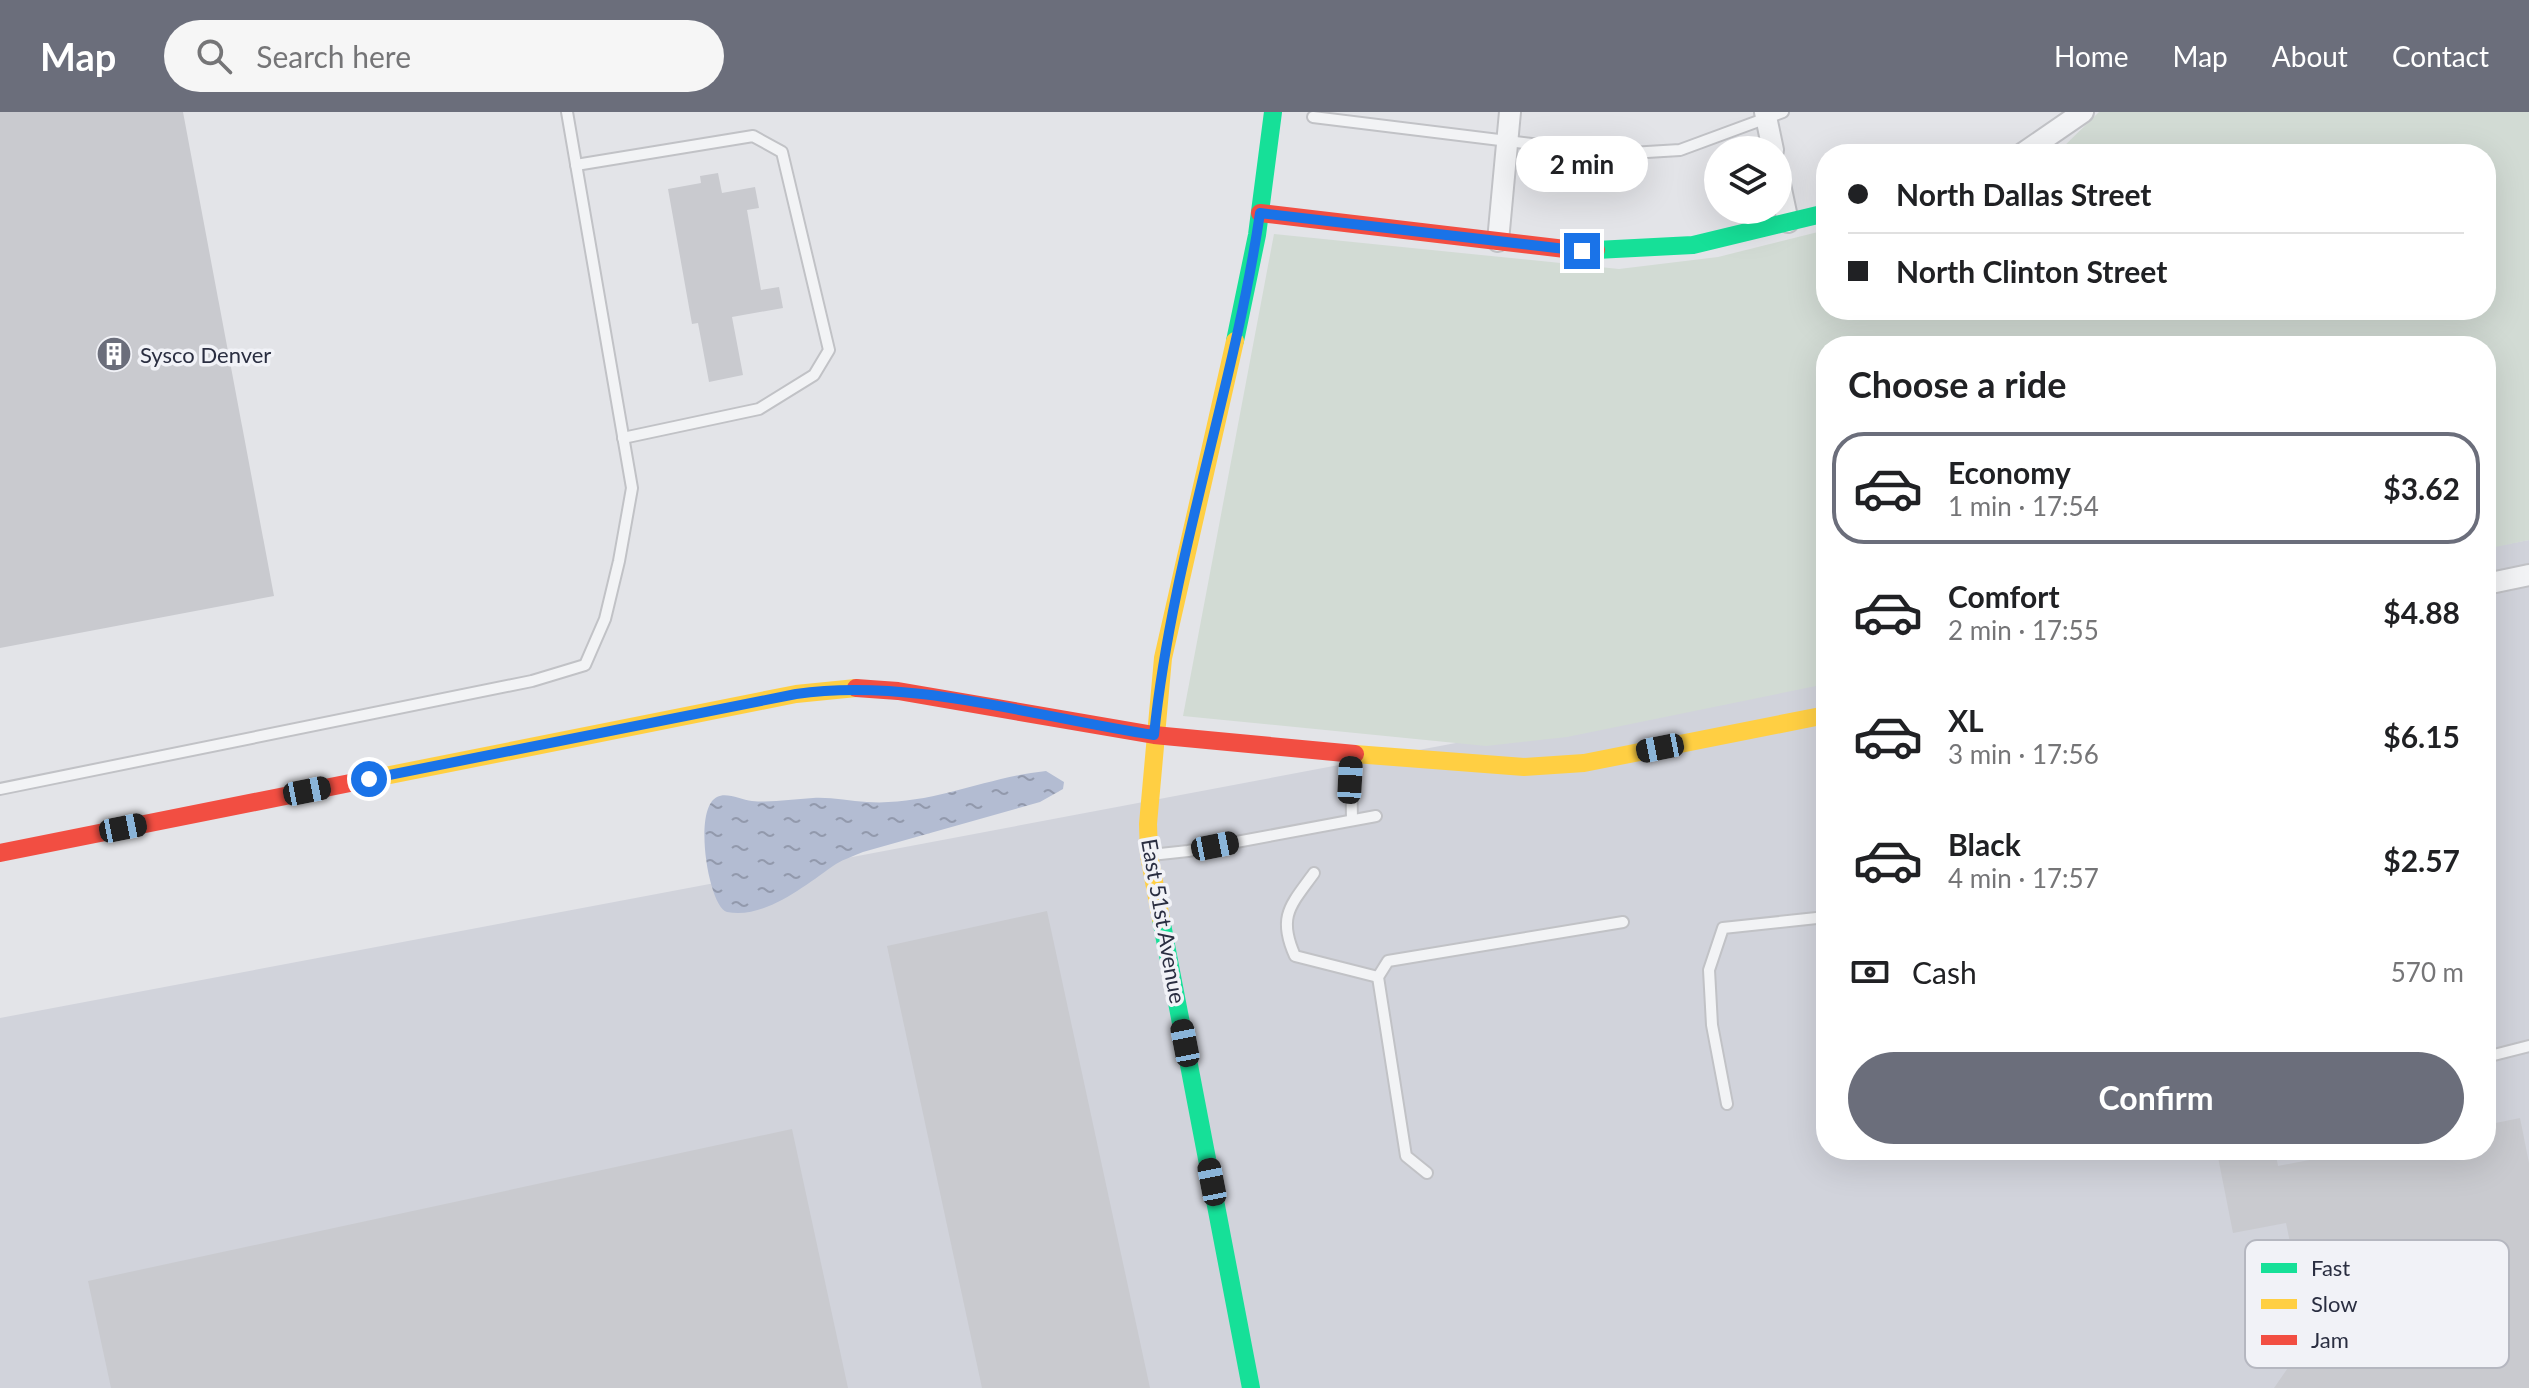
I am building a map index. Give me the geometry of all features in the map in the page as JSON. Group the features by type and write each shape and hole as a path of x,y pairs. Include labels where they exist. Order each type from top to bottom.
{"street":[{"name":"East 51st Avenue","path":"1251,1388 1149,855 1148,824 1159,685 1169,623 1240,321 1260,213 1273,112"},
{"path":"1498,241 1510,112"},
{"path":"2037,144 2083,112"},
{"path":"1772,114 1773,136"},
{"path":"1260,213 1582,251 1693,245 1780,224"},
{"path":"1792,221 1816,215"},
{"path":"2496,582 2529,575"},
{"path":"0,853 821,691 861,688 898,691 1154,735 1507,767 1564,766 1816,717"}],"lane":[{"path":"0,789 532,681 585,665 605,619 632,488 567,112"},
{"path":"1386,125 1387,112"},
{"path":"1313,117 1614,154 1644,154 1680,150 1772,114"},
{"path":"576,165 753,136 782,152 829,350 814,375 759,409 623,438"},
{"path":"1351,755 1352,820"},
{"path":"1149,855 1188,851 1376,816"},
{"path":"1314,873 1287,909 1287,940 1295,956 1378,977"},
{"path":"1727,1104 1712,1025 1709,970 1723,928 1816,918"},
{"path":"1427,1173 1406,1156 1378,977 1388,961 1623,922"},
{"path":"2496,1054 2529,1046"}],"shaded area":[{"path":"2099,112 2529,112 2529,540 2496,547 2496,336 1816,336 1816,686 1567,737 1486,746 1183,716 1274,234 1619,269 1718,257 1816,232 1816,320 2496,320 2496,144 2066,144"},
{"path":"2529,540 2529,1388 0,1388 0,1018 1816,675 1816,1160 2496,1160 2496,546"}],"water":[{"path":"1046,771 1064,782 1063,789 1040,802 863,852 839,862 799,890 756,911 727,912 714,894 704,838 705,819 717,797 760,801 820,798 891,802 936,796"}],"building":[{"name":"Sysco Denver","path":"0,112 183,112 274,596 0,648"},
{"path":"718,173 722,193 755,187 759,208 747,210 761,290 779,287 783,308 732,317 743,375 709,382 698,323 692,324 668,189 701,183 700,176"},
{"path":"1047,911 1150,1388 982,1388 887,946"},
{"path":"2520,1118 2529,1163 2529,1388 2274,1388 2288,1368 2509,1368 2509,1240 2289,1240 2286,1223 2233,1233 2219,1160 2277,1160 2278,1166 2309,1160 2496,1160 2496,1123"},
{"path":"792,1129 848,1388 111,1388 88,1281"}],"traffic: fast":[{"path":"1235,341 1257,235 1273,112"},
{"path":"1596,250 1693,245 1816,215"},
{"path":"1161,919 1251,1388"}],"traffic: slow":[{"path":"1161,919 1149,855 1148,824 1163,658 1235,341"},
{"path":"355,782 796,694 856,688"},
{"path":"1355,754 1524,767 1584,763 1816,717"}],"traffic: jam":[{"path":"1260,213 1582,251 1596,250"},
{"path":"856,688 898,691 1154,735 1355,754"},
{"path":"0,853 355,782"}],"place":[{"name":"Sysco Denver","path":"114,354"}],"route":[{"path":"369,779 796,694 843,689 898,691 1154,735 1167,634 1240,321 1260,213 1582,251"}]}
